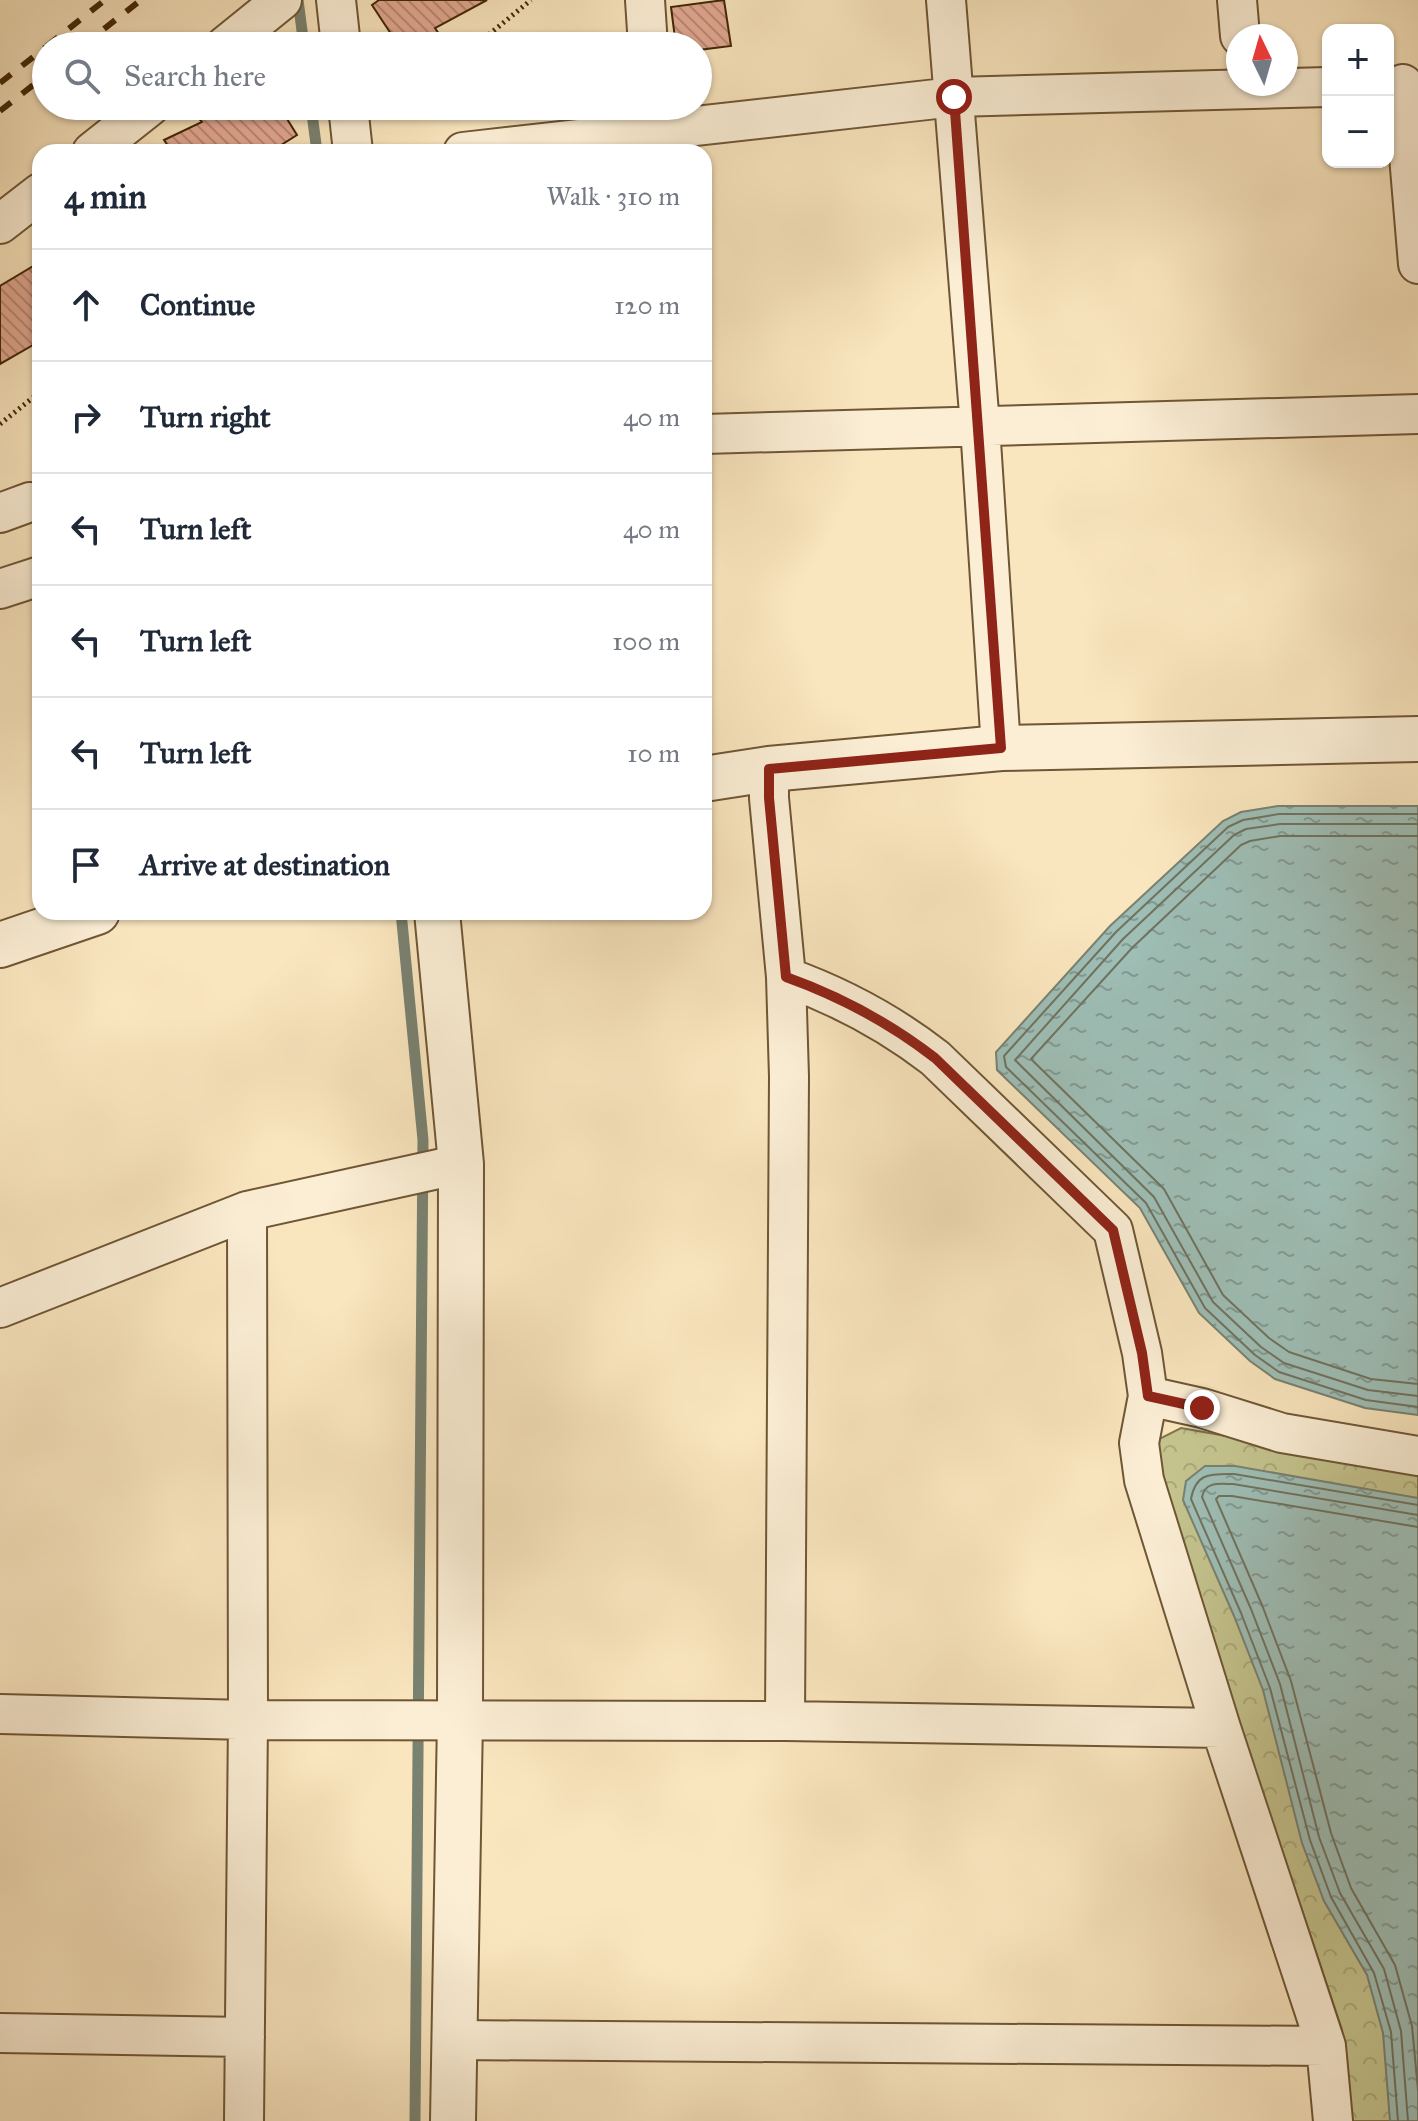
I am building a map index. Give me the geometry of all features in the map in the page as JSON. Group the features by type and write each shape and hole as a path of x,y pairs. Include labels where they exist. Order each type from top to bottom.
{"street":[{"path":"242,32 282,0"},
{"path":"336,0 339,32"},
{"path":"645,0 647,32"},
{"path":"946,0 980,426 1001,748"},
{"path":"1237,0 1239,24"},
{"path":"1403,84 1418,264"},
{"path":"1298,87 1322,87"},
{"path":"712,114 954,97 1226,88"},
{"path":"350,120 352,144"},
{"path":"508,144 643,120"},
{"path":"106,144 137,127"},
{"path":"0,224 32,199"},
{"path":"712,434 1418,414"},
{"path":"0,589 32,579"},
{"path":"712,778 769,769 1001,748 1418,739"},
{"path":"769,769 786,977 789,1093 785,1721"},
{"path":"0,945 73,920"},
{"path":"437,920 437,1169 460,1719 453,2121"},
{"path":"786,977 818,989 907,1036 935,1058 1113,1230 1142,1353 1148,1396 1139,1443 1144,1480 1221,1728 1326,2046 1333,2121"},
{"path":"0,1308 247,1211 437,1169"},
{"path":"244,2121 248,1720 247,1211"},
{"path":"1148,1396 1202,1408 1282,1433 1418,1456"},
{"path":"0,1714 248,1720 785,1721 1221,1728"},
{"path":"0,2033 245,2037"},
{"path":"455,2040 1326,2046"}],"path":[{"path":"493,32 531,0"},
{"path":"0,424 32,398"}],"green space":[{"path":"1181,1428 1418,1470 1418,2121 1349,2121 1342,2030 1158,1479 1157,1440"}],"water":[{"path":"1278,806 1418,806 1418,1415 1365,1408 1275,1379 1250,1361 1199,1313 1140,1208 997,1070 996,1052 1110,926 1223,821 1241,812"},
{"path":"1205,1466 1235,1466 1418,1498 1418,2121 1390,2121 1383,2033 1367,1975 1324,1901 1302,1843 1263,1690 1183,1500 1186,1481"}],"building":[{"path":"379,0 487,0 435,28 438,32 390,32 372,5"},
{"path":"724,0 731,46 712,48 712,32 674,32 671,7"},
{"path":"200,120 288,120 297,135 283,144 167,144 164,140 202,122"},
{"path":"32,267 32,346 0,364 0,286"}],"waterway":[{"path":"298,0 302,32"},
{"path":"313,120 316,144"},
{"path":"402,920 423,1140 415,2121"}],"railway":[{"path":"65,32 105,0"},
{"path":"100,32 141,0"},
{"path":"0,83 32,58"},
{"path":"0,111 32,86"}],"route":[{"path":"954,97 1001,748 769,769 786,977 818,989 907,1036 935,1058 1113,1230 1142,1353 1148,1396 1202,1408"}]}
